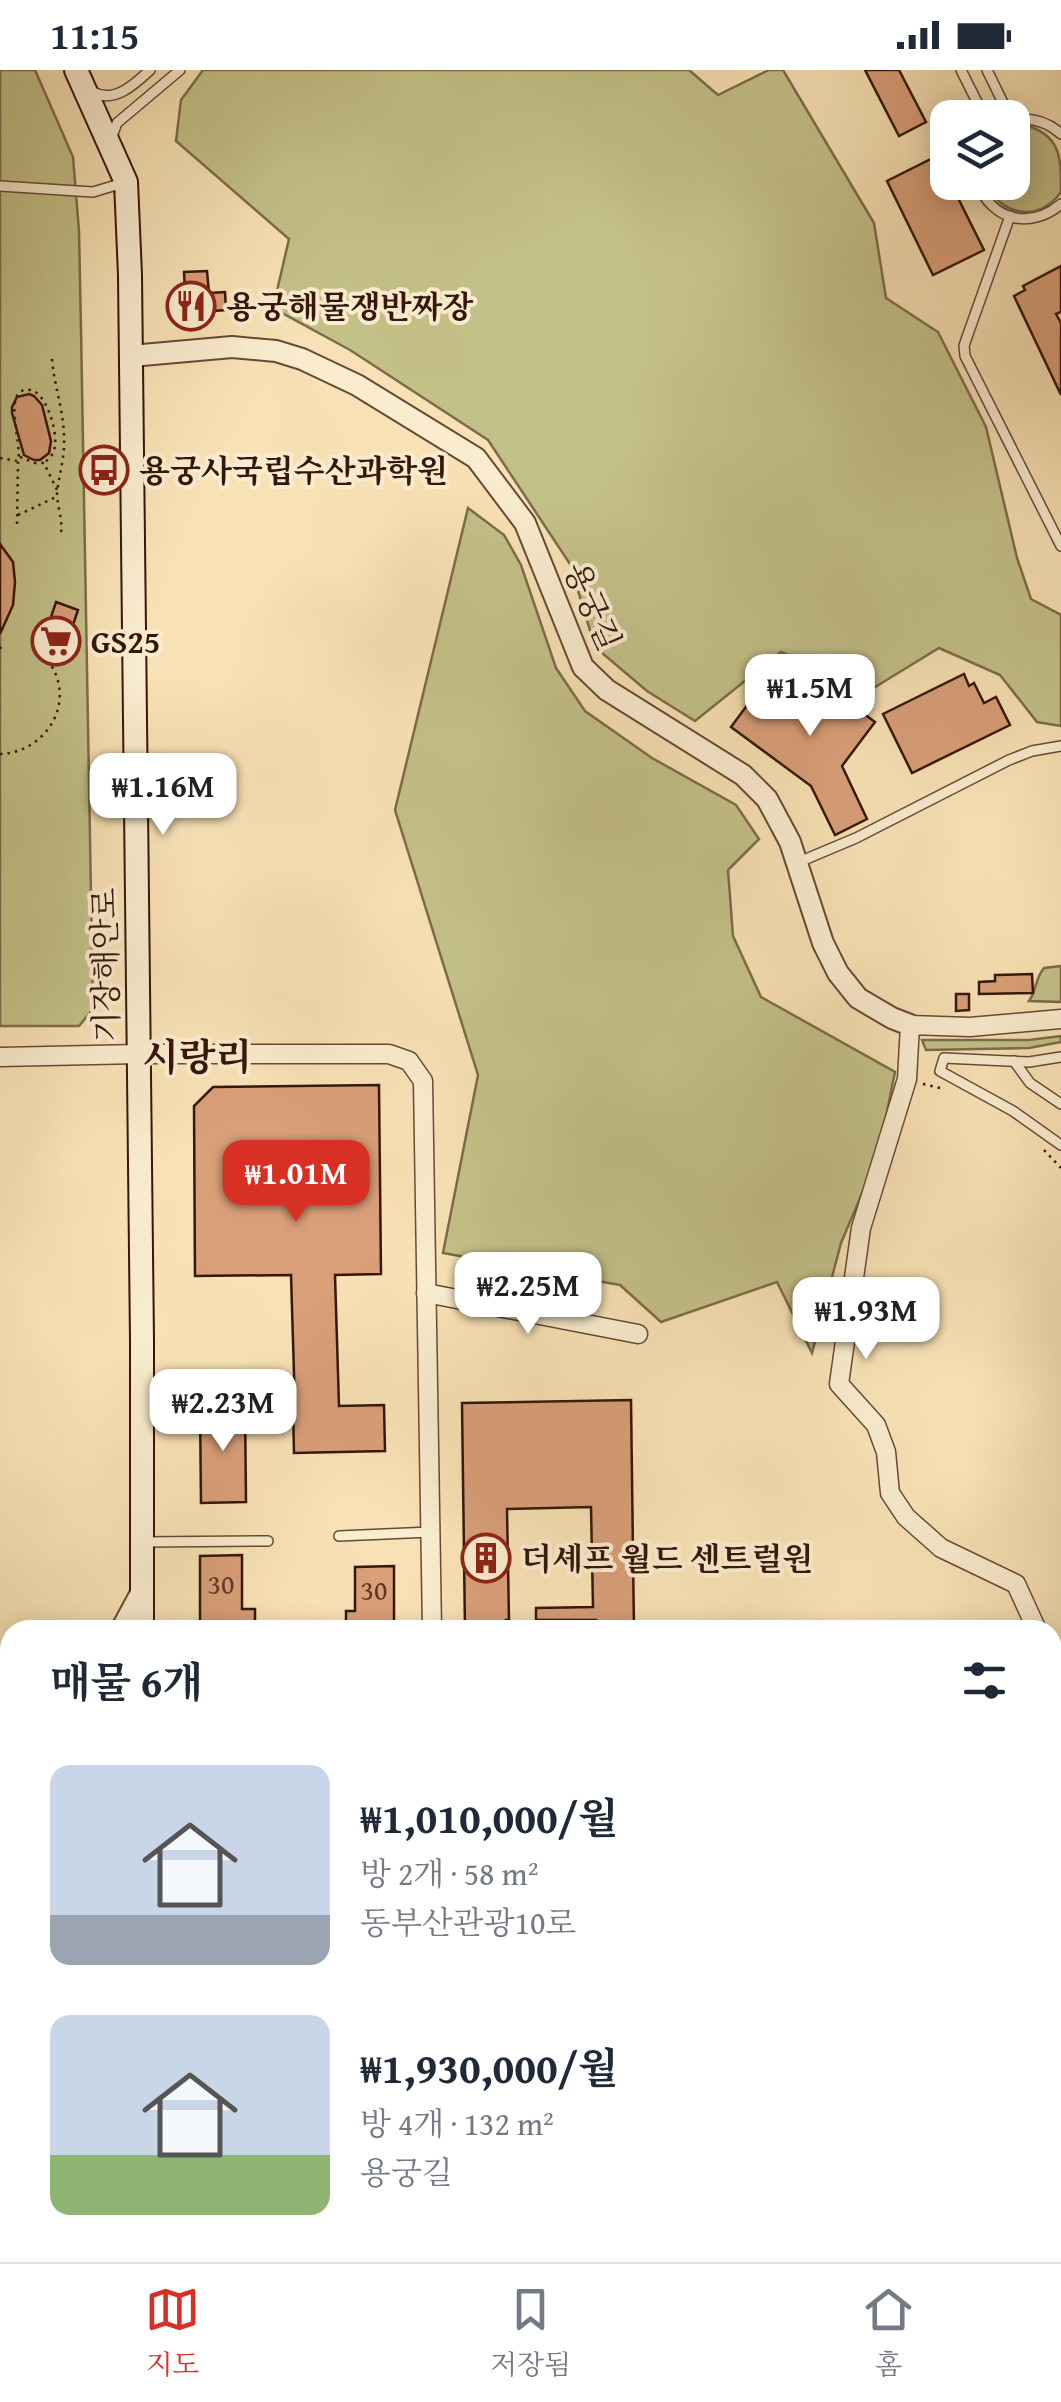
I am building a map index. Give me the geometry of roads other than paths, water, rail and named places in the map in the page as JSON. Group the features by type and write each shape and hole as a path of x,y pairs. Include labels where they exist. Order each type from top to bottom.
{"main road":[{"name":"기장해안로","path":"85,76 126,182 139,1054 142,1620"}],"street":[{"name":"용궁길","path":"131,356 232,347 302,358 357,385 476,458 526,523 583,667 607,690 744,775 767,798 790,842 823,943 838,974 858,998 910,1025 970,1027 1061,1019"},
{"path":"910,1025 907,1080 861,1228 839,1384 876,1426 886,1452 890,1493 906,1517 942,1548 1016,1584 1032,1620"},
{"path":"0,1057 388,1054 410,1061 423,1082 432,1620"},
{"path":"426,1293 638,1334"},
{"path":"127,1620 141,1594"}],"lane":[{"path":"85,76 102,97 115,95 150,70"},
{"path":"110,141 116,122 180,70"},
{"path":"962,70 977,100"},
{"path":"987,70 1002,100"},
{"path":"1030,121 1040,121 1061,134"},
{"path":"0,186 94,192 126,182"},
{"path":"986,200 1010,216 1031,219 1061,204"},
{"path":"1010,216 964,346 965,356 1061,546"},
{"path":"796,863 856,838 1009,760 1061,746"},
{"path":"1061,1057 1029,1062 944,1058 940,1071 1013,1112 1061,1145"},
{"path":"1014,1061 1030,1083 1061,1104"},
{"path":"339,1536 431,1532"},
{"path":"142,1542 268,1541"}],"place":[{"name":"용궁해물쟁반짜장","path":"191,306"},
{"name":"용궁사국립수산과학원","path":"104,470"},
{"name":"GS25","path":"56,641"},
{"name":"더셰프 월드 센트럴원","path":"486,1558"}],"district":[{"name":"시랑리","path":"197,1056"}]}
